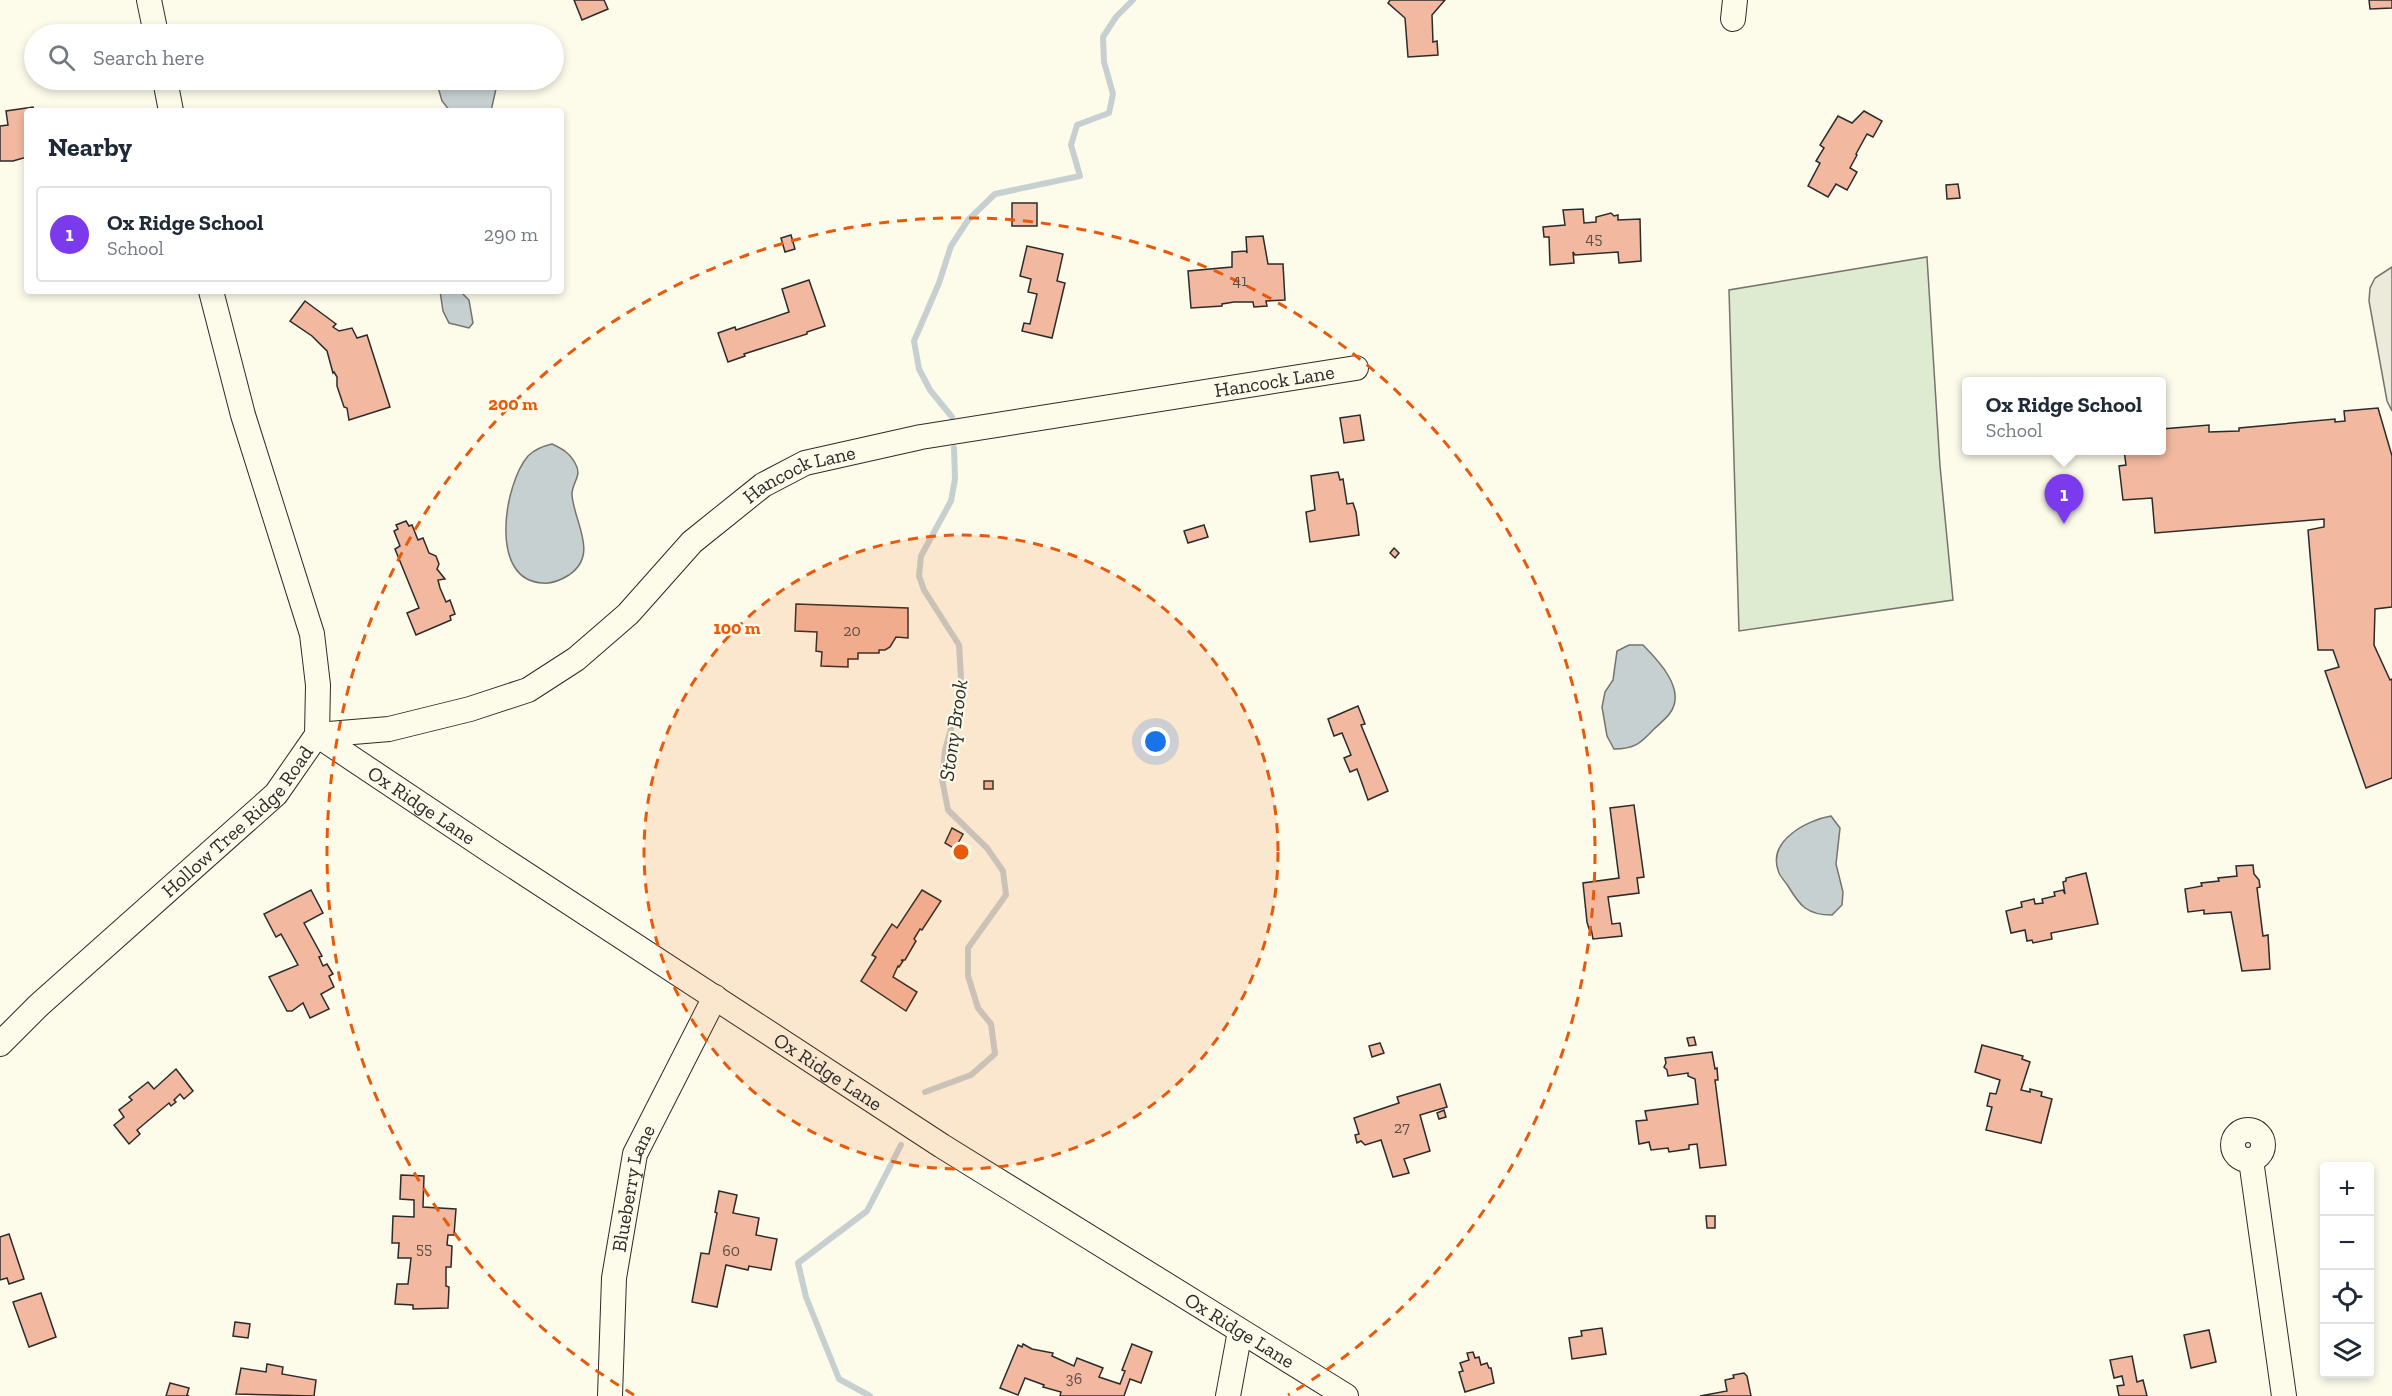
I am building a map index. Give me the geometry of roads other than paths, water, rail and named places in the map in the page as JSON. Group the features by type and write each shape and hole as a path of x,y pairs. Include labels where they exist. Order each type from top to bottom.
{"street":[{"path":"149,0 154,24"},
{"path":"167,90 170,108"},
{"name":"Hollow Tree Ridge Road","path":"0,1044 39,1005 276,794 317,735 318,685 312,634 243,415 212,294"},
{"name":"Hancock Lane","path":"317,735 389,729 470,709 528,690 576,659 628,614 692,542 763,486 805,463 921,436 1356,368"},
{"name":"Ox Ridge Lane","path":"317,735 942,1146 1346,1396"},
{"name":"Blueberry Lane","path":"610,1396 614,1278 635,1154 715,997"},
{"path":"2251,1161 2284,1396"},
{"path":"1228,1396 1239,1331"}],"waterway":[{"name":"Stony Brook","path":"952,417 930,390 919,369 914,341 939,283 951,246 968,220 995,194 1080,176 1071,145 1077,125 1109,113 1113,94 1104,62 1103,37 1116,17 1133,0"},
{"name":"Stony Brook","path":"925,1092 971,1075 995,1054 991,1024 978,1008 968,976 968,948 1006,895 1003,871 987,848 948,810 942,779 945,750 956,711 961,677 959,645 924,590 919,576 921,556 951,501 955,479 954,448"},
{"name":"Stony Brook","path":"870,1396 839,1379 806,1297 798,1263 867,1211 901,1145"}],"place":[{"name":"Ox Ridge School","path":"2064,524"}]}
